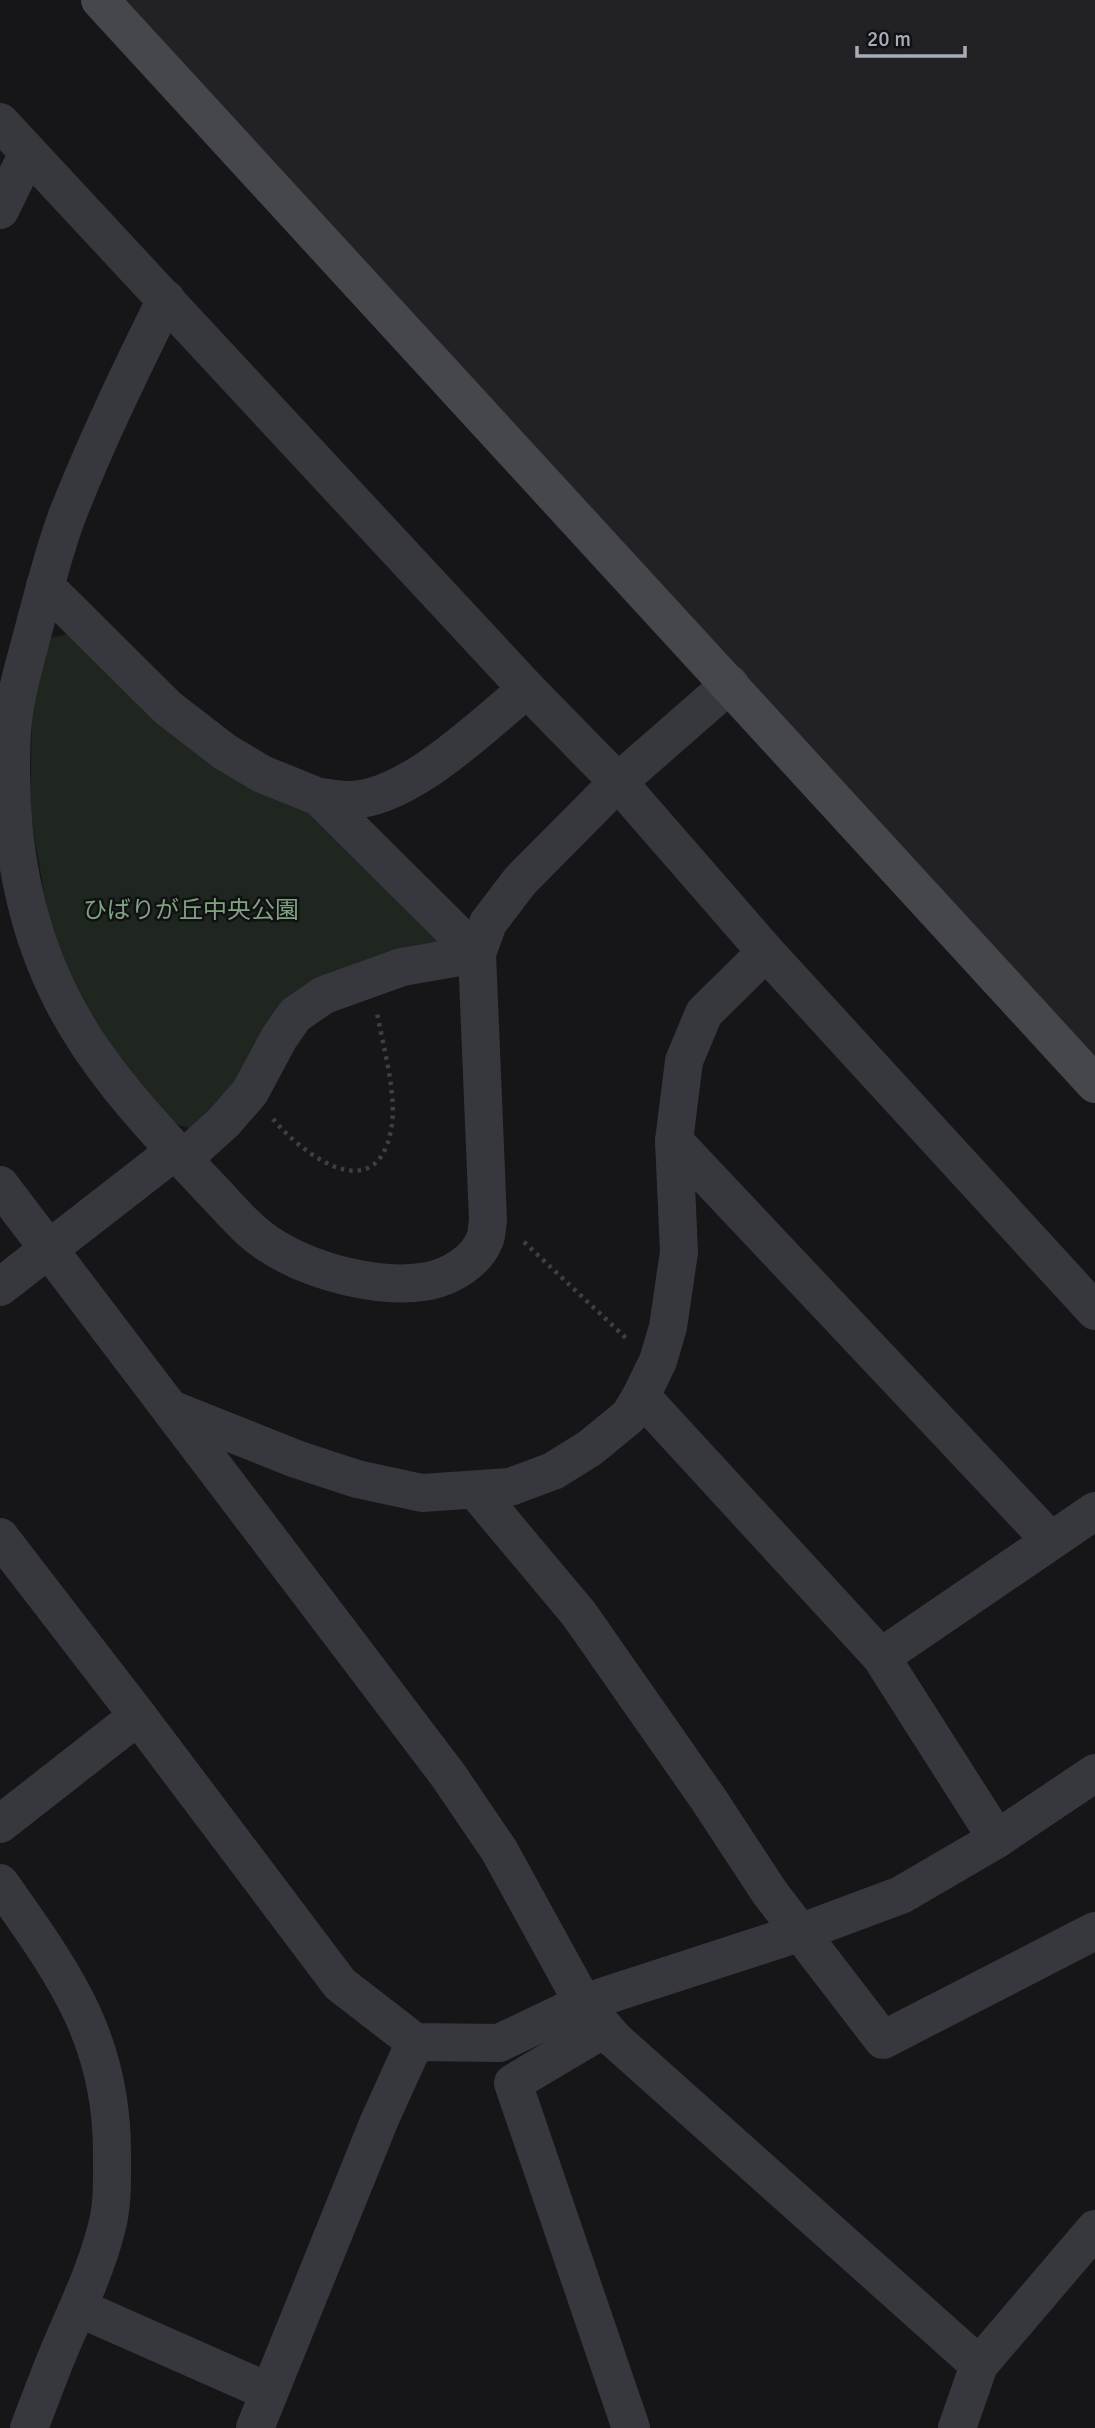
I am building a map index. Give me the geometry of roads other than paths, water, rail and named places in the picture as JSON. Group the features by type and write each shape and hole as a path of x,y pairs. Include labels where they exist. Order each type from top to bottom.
{"street":[{"path":"100,0 1095,1084"},
{"path":"0,122 527,689 618,782 766,952 1095,1311"},
{"path":"0,210 28,153"},
{"path":"166,299 129,373 66,519 10,684 13,720 13,828 29,911 40,948 56,988 83,1037 121,1090 179,1155 252,1232 272,1247 345,1277 393,1284 443,1278 461,1268 475,1254 485,1240 488,1220 477,954 488,923 520,881 618,782 730,684"},
{"path":"45,586 168,708 225,752 262,774 319,797 353,800 392,790 428,769 527,689"},
{"path":"319,797 477,954"},
{"path":"173,1410 296,1459 357,1479 422,1493 510,1487 553,1471 590,1448 629,1416 648,1381 668,1327 680,1252 674,1141 684,1061 704,1013 766,952"},
{"path":"0,1287 224,1122 250,1092 279,1038 295,1015 324,995 402,967 477,954"},
{"path":"674,1141 1051,1540"},
{"path":"0,1185 448,1775 499,1850 594,2016 979,2365"},
{"path":"648,1381 881,1657 997,1839"},
{"path":"476,1491 579,1614 709,1800 770,1893 884,2040 1095,1931"},
{"path":"881,1657 1095,1511"},
{"path":"0,1537 341,1984 415,2042 499,2043 594,2016 901,1895 997,1839 1095,1773"},
{"path":"0,1824 138,1716"},
{"path":"0,1883 57,1964 78,2001 92,2035 112,2117 112,2196 106,2230 79,2308 29,2428"},
{"path":"594,2016 513,2083 631,2428"},
{"path":"255,2428 380,2119 415,2042"},
{"path":"957,2428 979,2365 1095,2229"},
{"path":"79,2308 269,2392"}],"park label":[{"name":"ひばりが丘中央公園","path":"191,910"}]}
